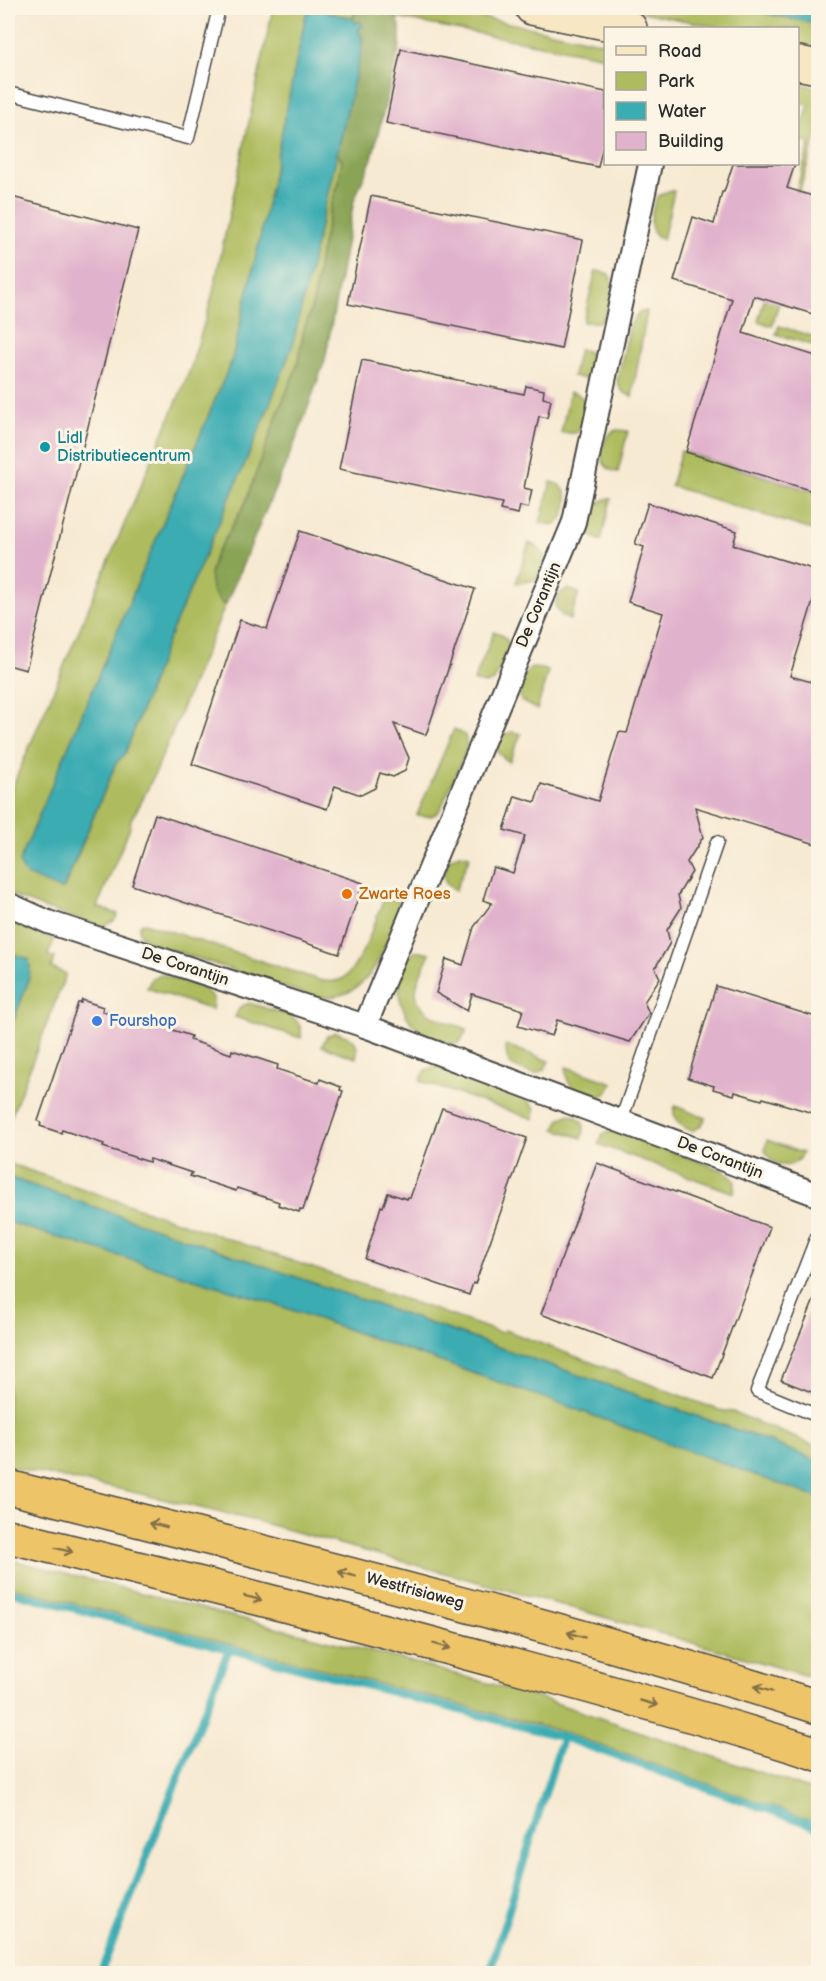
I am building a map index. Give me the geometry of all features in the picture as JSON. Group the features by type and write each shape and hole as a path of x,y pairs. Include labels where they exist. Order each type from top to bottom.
{"highway":[{"name":"Westfrisiaweg","path":"8,1487 494,1612 690,1666 819,1707"},
{"path":"8,1536 409,1637 593,1687 819,1754"}],"street":[{"path":"532,8 625,27"},
{"path":"799,63 819,67"},
{"name":"De Corantijn","path":"365,1026 574,522 650,165"},
{"name":"De Corantijn","path":"8,904 48,921 365,1026 819,1195"}],"lane":[{"path":"8,93 188,138 219,8"},
{"path":"621,1121 717,842"},
{"path":"819,1234 758,1391 819,1416"}],"green space":[{"path":"273,8 357,8 353,18 313,9 232,360 19,863 59,888 64,889 116,763 125,754 165,647 261,426 292,347 337,153 342,161 339,183 320,255 314,299 304,331 297,366 245,504 215,556 217,598 225,606 156,771 131,819 130,827 97,907 118,914 114,921 102,927 8,894 8,797 190,370 211,301"},
{"path":"357,8 385,8 394,15 400,25 400,45 372,158 354,200 325,360 298,435 225,606 212,589 210,573 215,556 245,504 297,366 304,331 314,299 320,255 339,183 342,161 337,153 362,47 362,38 353,18"},
{"path":"385,8 437,8 604,43 604,57 396,18"},
{"path":"622,8 739,8 818,24 818,49 799,44 799,27 717,27"},
{"path":"799,87 818,87 818,130 799,193 811,197 772,326 758,321 810,143 799,139 809,105 799,102"},
{"path":"668,191 674,191 663,240 657,237 651,222 657,197"},
{"path":"596,271 610,276 612,287 610,300 599,322 583,322"},
{"path":"647,311 632,397 622,391 617,382 630,325 639,313"},
{"path":"779,326 818,338 818,347 776,334"},
{"path":"579,349 589,352 595,363 592,374 585,379 573,376"},
{"path":"570,392 582,398 585,403 586,416 576,433 561,433"},
{"path":"617,430 628,431 618,472 605,465 602,458 606,438"},
{"path":"681,451 818,493 818,532 671,486"},
{"path":"551,482 564,490 566,510 555,524 540,523"},
{"path":"606,499 611,499 601,541 591,536 588,519 592,509"},
{"path":"529,543 543,554 544,565 536,579 516,583"},
{"path":"568,589 579,593 570,620 561,615 555,605 560,593"},
{"path":"494,632 507,640 509,649 494,681 485,684 474,681"},
{"path":"531,668 548,671 537,710 521,701 520,697 523,679"},
{"path":"454,729 465,735 467,749 439,811 430,816 417,815"},
{"path":"512,732 521,734 509,762 498,753 496,746 500,736"},
{"path":"459,854 470,856 455,891 446,883 443,875 450,859"},
{"path":"387,891 398,901 400,908 380,957 361,984 348,993 331,997 311,996 148,942 139,932 141,924 145,923 319,980 333,982 342,979 356,964"},
{"path":"8,922 54,939 48,956 55,958 51,968 66,974 8,1125 8,1035 30,971 29,959 8,952"},
{"path":"416,951 430,953 418,981 417,999 421,1006 434,1017 467,1029 459,1043 447,1043 426,1035 411,1022 406,1014 399,985 406,962"},
{"path":"161,974 203,988 213,998 212,1010 147,988 152,978"},
{"path":"249,1003 291,1016 300,1026 301,1038 235,1017 240,1007"},
{"path":"336,1032 353,1040 357,1046 356,1058 322,1046 327,1036"},
{"path":"506,1045 549,1061 544,1070 535,1074 522,1070 510,1063 507,1058"},
{"path":"435,1066 524,1098 535,1108 534,1119 420,1081 426,1070"},
{"path":"566,1067 613,1083 607,1093 598,1097 585,1093 568,1081"},
{"path":"675,1106 706,1118 701,1126 692,1131 675,1119"},
{"path":"570,1114 583,1122 582,1138 555,1129 560,1119"},
{"path":"613,1130 725,1171 735,1181 734,1193 598,1144 603,1134"},
{"path":"767,1140 802,1153 794,1163 778,1164 768,1156 765,1150"},
{"path":"8,1163 502,1333 505,1330 719,1410 733,1412 818,1447 818,1461 757,1437 8,1177"},
{"path":"8,1222 263,1300 559,1403 818,1498 818,1679 576,1609 252,1520 124,1490 8,1467"},
{"path":"8,1559 412,1662 541,1698 818,1792 818,1823 563,1732 8,1586"}],"water":[{"path":"739,8 818,8 818,24"},
{"path":"313,9 353,18 355,24 360,21 363,26 358,29 362,38 362,47 292,347 261,426 165,647 125,754 116,763 63,889 59,889 26,875 19,863 232,360 260,238 306,14"},
{"path":"8,952 29,959 30,971 8,1035"},
{"path":"8,1177 757,1437 818,1461 818,1498 559,1403 263,1300 8,1222"}],"building":[{"path":"401,49 604,92 604,142 598,167 386,123"},
{"path":"733,165 795,165 787,188 819,198 819,316 754,296 743,333 819,357 819,493 686,452 732,299 674,281 693,217 714,224 722,192 724,192"},
{"name":"Lidl Distributiecentrum","path":"8,196 138,230 26,670 8,665"},
{"path":"371,196 583,240 561,349 348,304"},
{"path":"362,360 524,394 526,386 544,390 543,398 551,400 547,418 539,416 524,488 532,490 528,508 520,506 518,514 500,510 502,503 339,469"},
{"path":"648,503 737,531 733,545 819,571 819,582 790,676 819,684 819,845 695,807 703,837 687,862 692,872 678,895 681,908 667,930 670,943 655,968 660,978 644,1002 649,1013 630,1042 557,1020 552,1036 518,1026 523,1010 472,994 467,1011 436,993 446,959 463,965 474,927 492,903 483,900 493,867 513,873 525,836 504,830 515,796 535,802 541,784 598,801 619,732 627,733 663,613 628,602 644,547 635,544"},
{"path":"300,531 475,589 426,735 394,724 409,758 405,771 393,777 380,773 375,788 361,795 335,786 327,809 192,764 240,620 267,629"},
{"path":"155,814 363,883 339,954 132,885"},
{"path":"716,986 819,1018 819,1115 763,1098 762,1100 735,1092 734,1095 688,1078"},
{"path":"82,1000 103,1007 102,1011 144,1025 145,1021 191,1036 190,1040 231,1054 232,1050 278,1065 277,1069 319,1083 320,1079 341,1087 340,1090 343,1091 303,1210 300,1209 299,1212 278,1205 279,1202 190,1176 192,1173 150,1159 149,1162 103,1147 104,1144 62,1130 61,1133 40,1126 41,1123 38,1121 78,1003"},
{"path":"442,1108 527,1138 475,1284 473,1283 469,1295 365,1259 381,1206 383,1207 388,1193 410,1198"},
{"path":"597,1163 770,1227 713,1378 541,1314"},
{"path":"819,1290 819,1395 781,1380"}],"waterway":[{"path":"8,1591 562,1737 818,1827"},
{"path":"100,1974 229,1649"},
{"path":"489,1974 561,1742"}],"place":[{"name":"Lidl Distributiecentrum","path":"45,447"},
{"name":"Zwarte Roes","path":"347,894"},
{"name":"Fourshop","path":"97,1021"}]}
